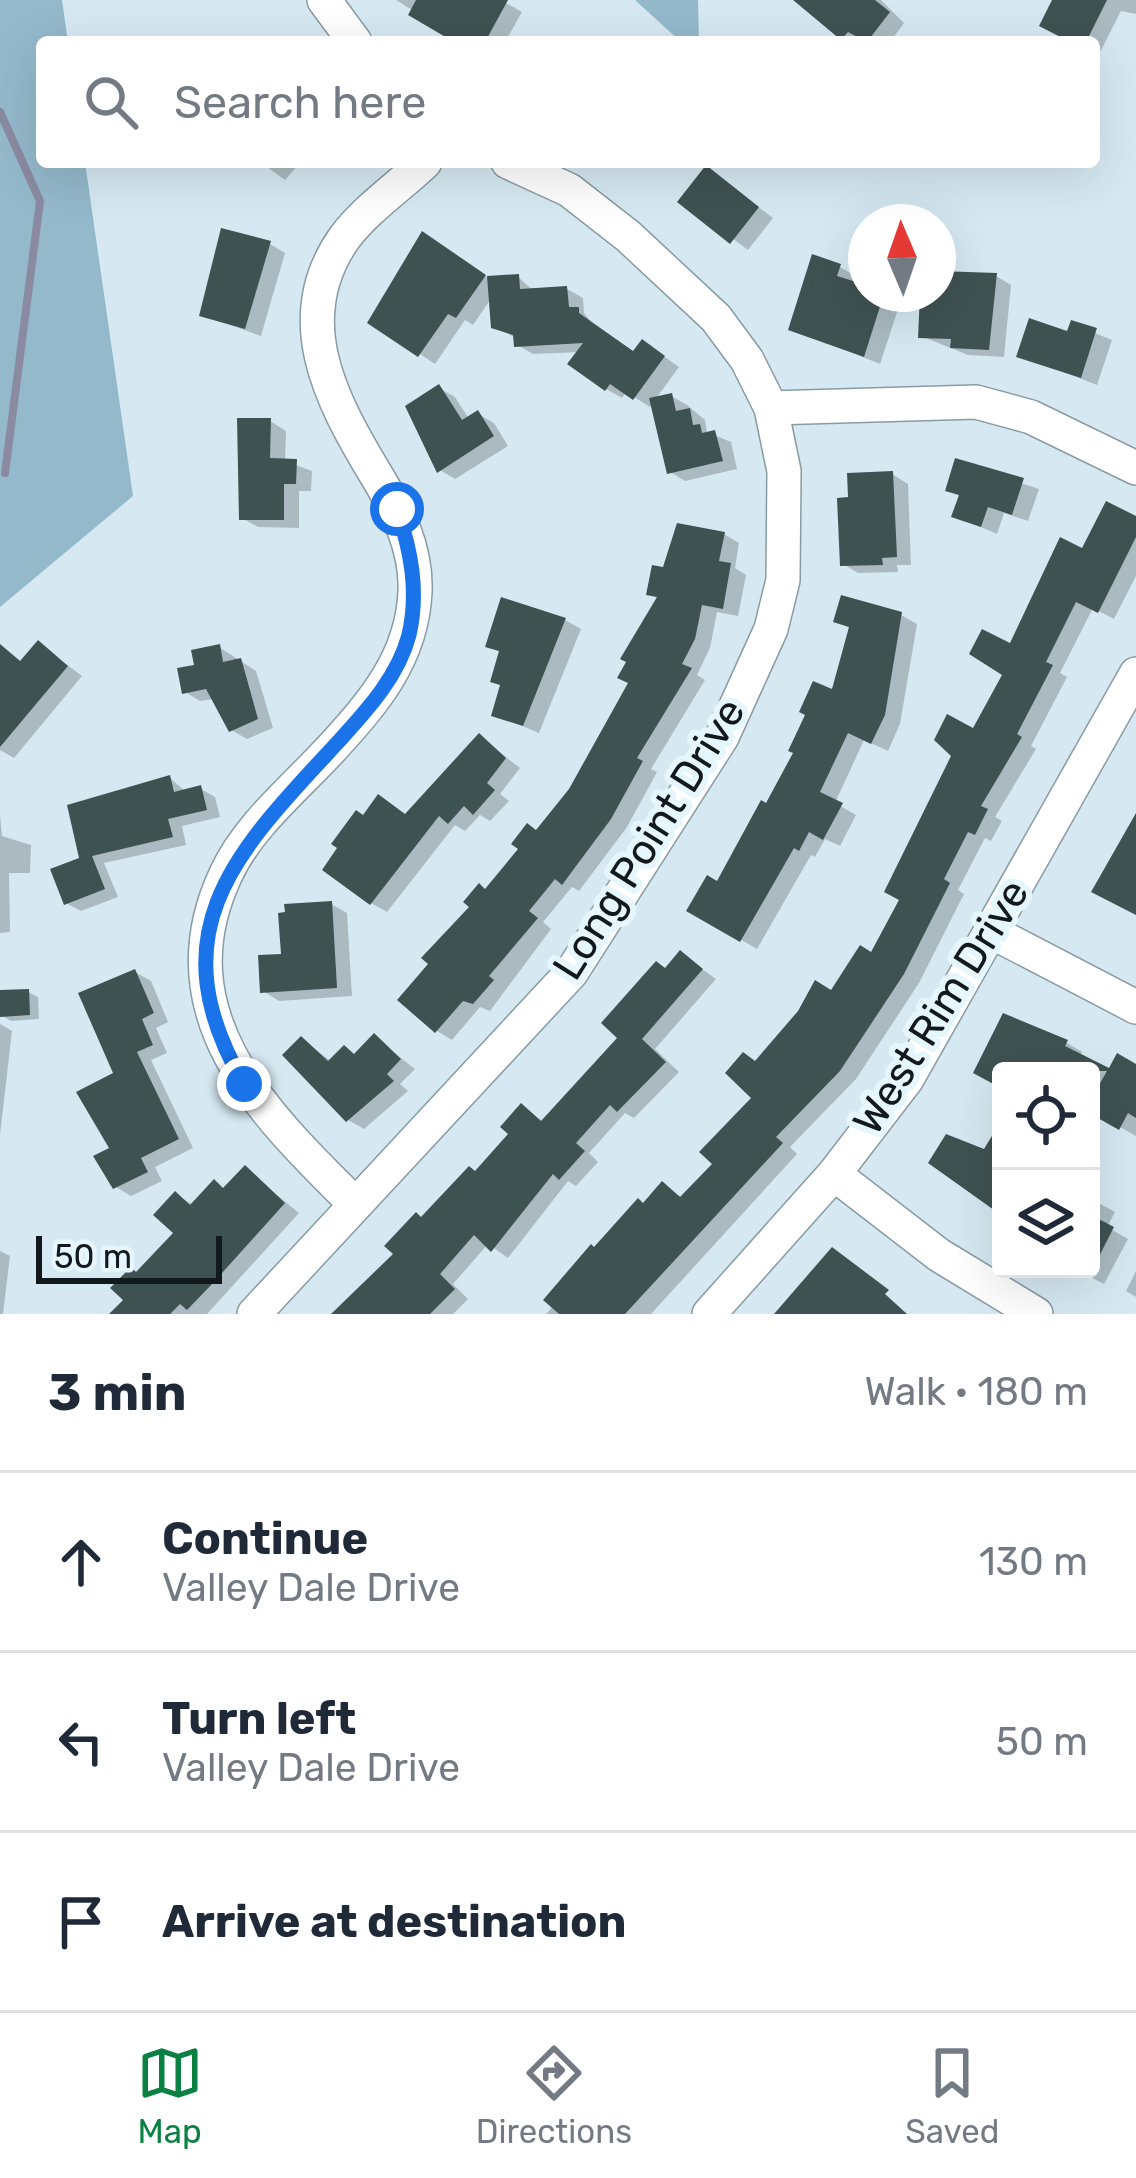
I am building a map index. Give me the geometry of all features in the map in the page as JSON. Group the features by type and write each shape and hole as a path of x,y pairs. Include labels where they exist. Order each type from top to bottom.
{"street":[{"path":"323,0 350,36"},
{"path":"355,1204 244,1084 220,1043 208,963 212,915 226,874 246,841 365,712 393,674 408,637 415,589 409,545 397,509 339,412 322,372 316,333 318,302 346,237 419,168"},
{"name":"Long Point Drive","path":"254,1314 572,973 722,737 771,629 784,580 784,471 771,408 747,360 702,304 569,190 521,168"},
{"path":"771,408 976,403 1031,417 1136,468"},
{"name":"West Rim Drive","path":"709,1314 834,1174 907,1079 1136,674"},
{"path":"992,932 1136,1007"},
{"path":"834,1174 939,1255 1036,1314"}],"shaded area":[{"path":"0,0 62,0 67,36 36,36 36,168 86,168 133,496 0,607"},
{"path":"635,0 698,0 699,36 674,36"}],"building":[{"path":"416,0 508,0 488,36 444,36 408,15"},
{"path":"793,0 875,0 890,12 872,36 848,32 836,36"},
{"path":"1052,0 1107,0 1089,36 1058,36 1039,26"},
{"path":"704,168 710,168 759,207 730,244 677,202"},
{"path":"221,228 271,241 245,329 199,316"},
{"path":"422,231 486,275 456,318 448,314 418,357 367,323"},
{"path":"812,254 841,264 837,276 848,279 848,312 878,312 864,357 788,330"},
{"path":"956,272 997,273 989,350 950,348 951,339 918,338 919,312 956,312"},
{"path":"519,274 520,289 567,286 569,307 579,307 579,313 633,351 642,339 665,356 633,400 610,384 605,391 567,364 583,343 514,347 513,335 491,328 487,276"},
{"path":"1029,318 1067,331 1071,320 1097,328 1081,378 1016,357"},
{"path":"439,384 462,420 478,410 494,436 437,473 405,406"},
{"path":"672,393 676,411 690,408 693,425 700,424 702,433 715,430 723,461 667,474 649,398"},
{"path":"237,418 271,418 270,458 297,459 296,484 284,484 284,520 239,520"},
{"path":"955,458 1024,478 1012,515 988,507 981,527 951,517 959,495 945,491"},
{"path":"893,471 897,557 882,558 883,565 840,566 837,498 848,497 847,473"},
{"path":"1106,501 1136,516 1136,537 1098,613 1076,602 1046,662 1053,665 1017,734 1022,737 981,806 988,809 975,835 968,832 944,879 950,883 904,974 840,1071 776,1137 783,1143 625,1314 559,1314 543,1300 591,1244 594,1247 638,1198 643,1203 662,1181 680,1197 712,1164 699,1152 751,1098 725,1073 743,1052 755,1061 798,1011 815,980 831,990 860,945 871,952 899,900 884,892 951,756 934,740 947,714 973,728 1002,675 969,654 982,629 1010,643 1060,537 1082,548"},
{"path":"677,523 725,532 719,561 731,563 723,609 702,605 695,639 682,664 692,668 637,758 643,761 611,819 562,885 555,879 529,911 538,918 489,976 494,980 473,1004 463,1001 435,1033 397,1000 428,964 421,958 469,907 463,902 479,883 485,889 518,849 511,844 527,823 536,830 569,789 628,683 617,678 626,662 620,659 657,597 646,595 652,565 663,567"},
{"path":"841,595 902,612 885,715 871,744 848,733 820,792 843,803 823,840 809,832 799,851 794,848 740,942 686,911 707,875 717,881 761,800 766,803 793,753 788,751 805,715 799,712 813,681 832,689 849,627 833,622"},
{"path":"501,597 566,618 523,726 491,716 500,685 490,682 499,651 485,647"},
{"path":"38,640 68,666 0,747 0,644 20,661"},
{"path":"220,644 223,662 241,658 258,719 229,732 206,689 182,694 177,668 194,665 191,650"},
{"path":"479,733 506,758 487,783 495,790 473,815 464,806 448,824 439,816 370,905 322,870 337,848 331,844 356,810 363,815 378,794 405,814"},
{"path":"170,775 174,792 201,785 207,810 168,819 173,837 92,856 105,889 64,905 50,869 79,858 67,805"},
{"path":"1136,813 1136,915 1091,892"},
{"path":"332,901 337,988 260,993 258,955 281,954 278,913 285,912 284,904"},
{"path":"680,950 703,969 642,1039 666,1062 617,1112 610,1105 576,1143 585,1151 559,1180 553,1174 491,1252 474,1235 440,1274 455,1289 430,1314 331,1314 393,1254 384,1246 416,1212 421,1217 469,1166 475,1171 508,1134 500,1127 521,1103 541,1121 617,1038 601,1023 656,961 665,968"},
{"path":"135,969 154,1013 142,1019 153,1045 137,1052 179,1139 141,1158 148,1172 113,1189 93,1156 109,1148 76,1092 113,1073 78,993"},
{"path":"29,989 30,1015 0,1017 0,990"},
{"path":"1003,1013 1068,1040 1065,1046 1097,1062 992,1062 992,1083 973,1073"},
{"path":"374,1033 401,1059 387,1074 394,1081 346,1122 282,1055 301,1036 328,1061 344,1045 354,1054"},
{"path":"1117,1053 1136,1064 1136,1118 1128,1113 1119,1130 1100,1119 1100,1083 1107,1071 1100,1071 1100,1064 1109,1068"},
{"path":"946,1134 984,1149 992,1136 992,1209 928,1163"},
{"path":"245,1165 285,1203 213,1283 187,1310 180,1304 170,1314 109,1314 123,1300 110,1288 131,1267 136,1272 173,1233 153,1215 175,1191 190,1205 214,1179 223,1188"},
{"path":"1100,1220 1114,1227 1100,1254"},
{"path":"832,1247 889,1290 885,1294 907,1314 774,1314"}],"waterway":[{"path":"0,112 40,201 5,473"}],"route":[{"path":"244,1084 220,1043 211,1003 212,915 226,874 246,841 365,712 393,674 408,637 415,589 409,545 397,509"}]}
